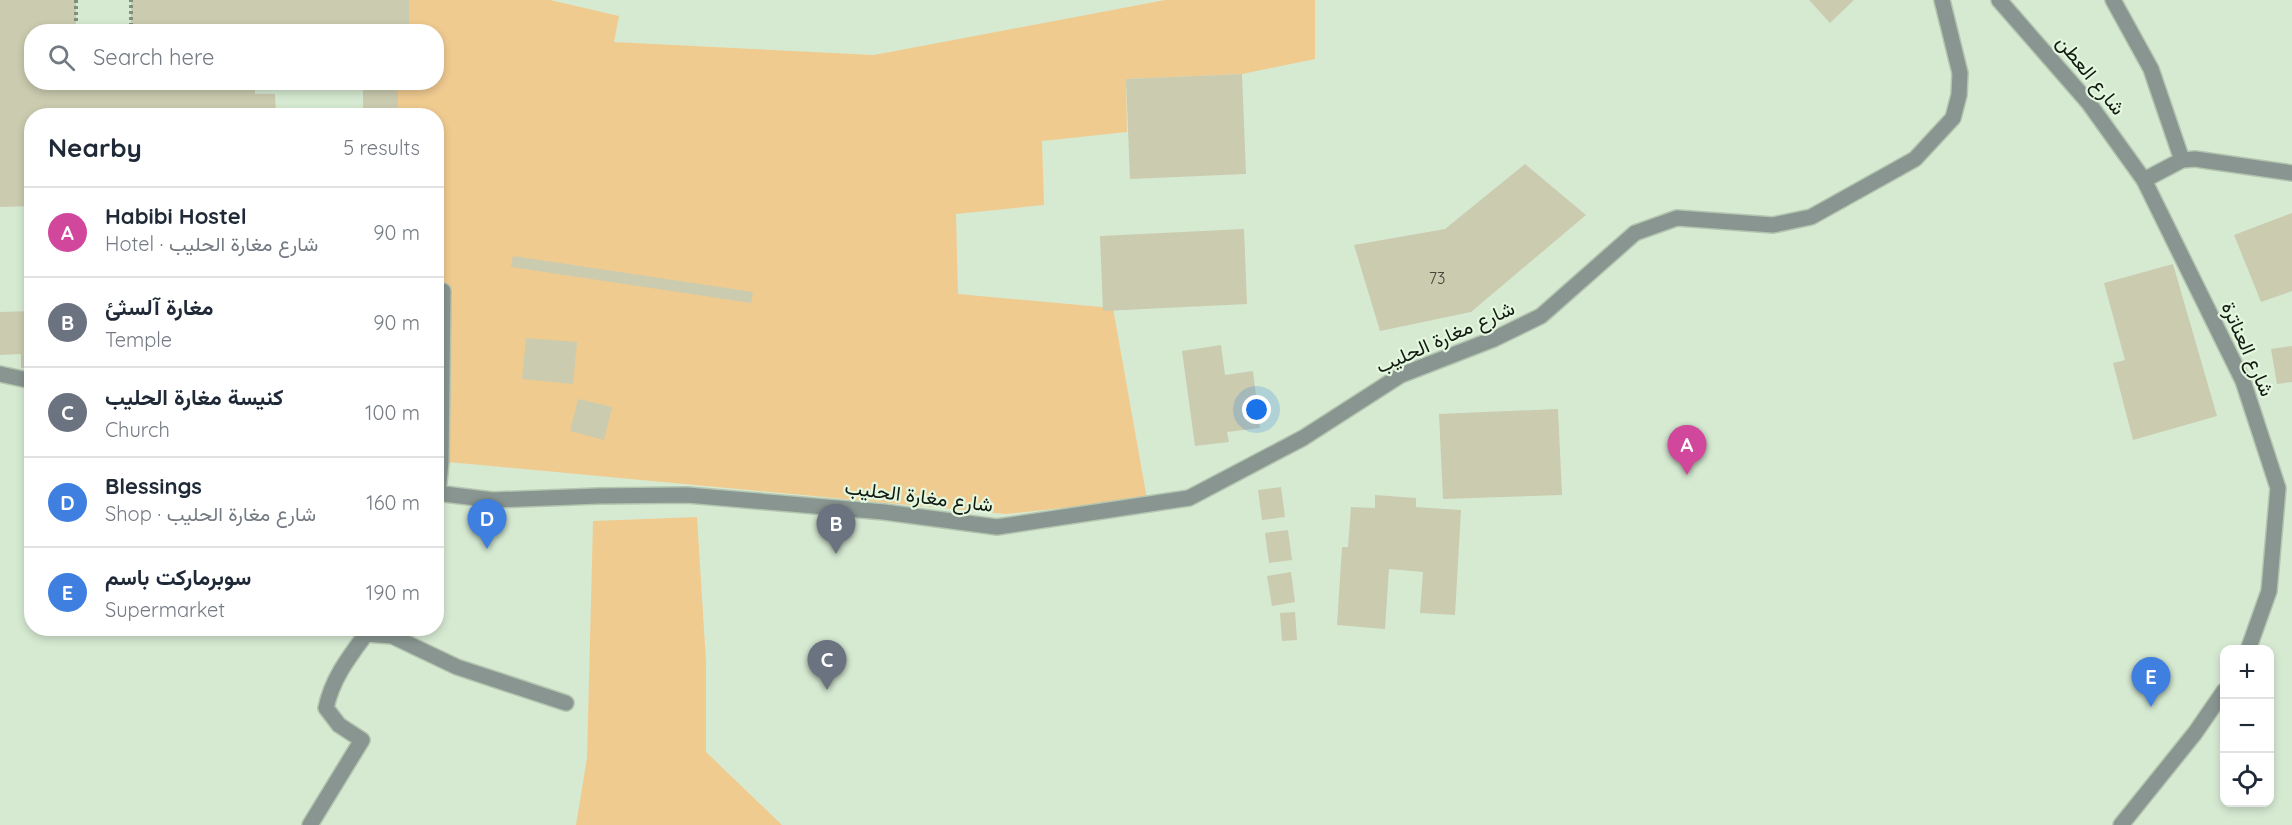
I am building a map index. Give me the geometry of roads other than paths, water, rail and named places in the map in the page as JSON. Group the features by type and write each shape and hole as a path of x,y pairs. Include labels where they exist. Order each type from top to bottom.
{"street":[{"name":"شارع مغارة الحليب","path":"444,494 493,500 598,496 710,497 884,512 998,527 1189,498 1303,438 1401,375 1494,339 1541,316 1635,233 1677,218 1773,225 1811,218 1915,159 1953,118 1959,95 1960,73 1942,0"},
{"name":"شارع العطن","path":"1999,0 2088,102 2144,180"},
{"path":"2113,0 2151,69 2182,160"},
{"path":"2144,180 2182,160 2195,159 2292,173"},
{"name":"شارع العناترة","path":"2144,180 2242,381 2278,488 2269,591 2250,645"},
{"path":"0,374 24,379"},
{"path":"310,825 362,740 339,725 326,708 330,690 361,636"},
{"path":"392,636 457,667 566,703"},
{"path":"2121,825 2195,733 2220,697"}],"place":[{"name":"Habibi Hostel","path":"1687,475"},
{"name":"Blessings","path":"487,549"},
{"name":"مغارة آلسثئ","path":"836,554"},
{"name":"كنيسة مغارة الحليب","path":"827,690"},
{"name":"سوبرماركت باسم","path":"2151,707"}]}
